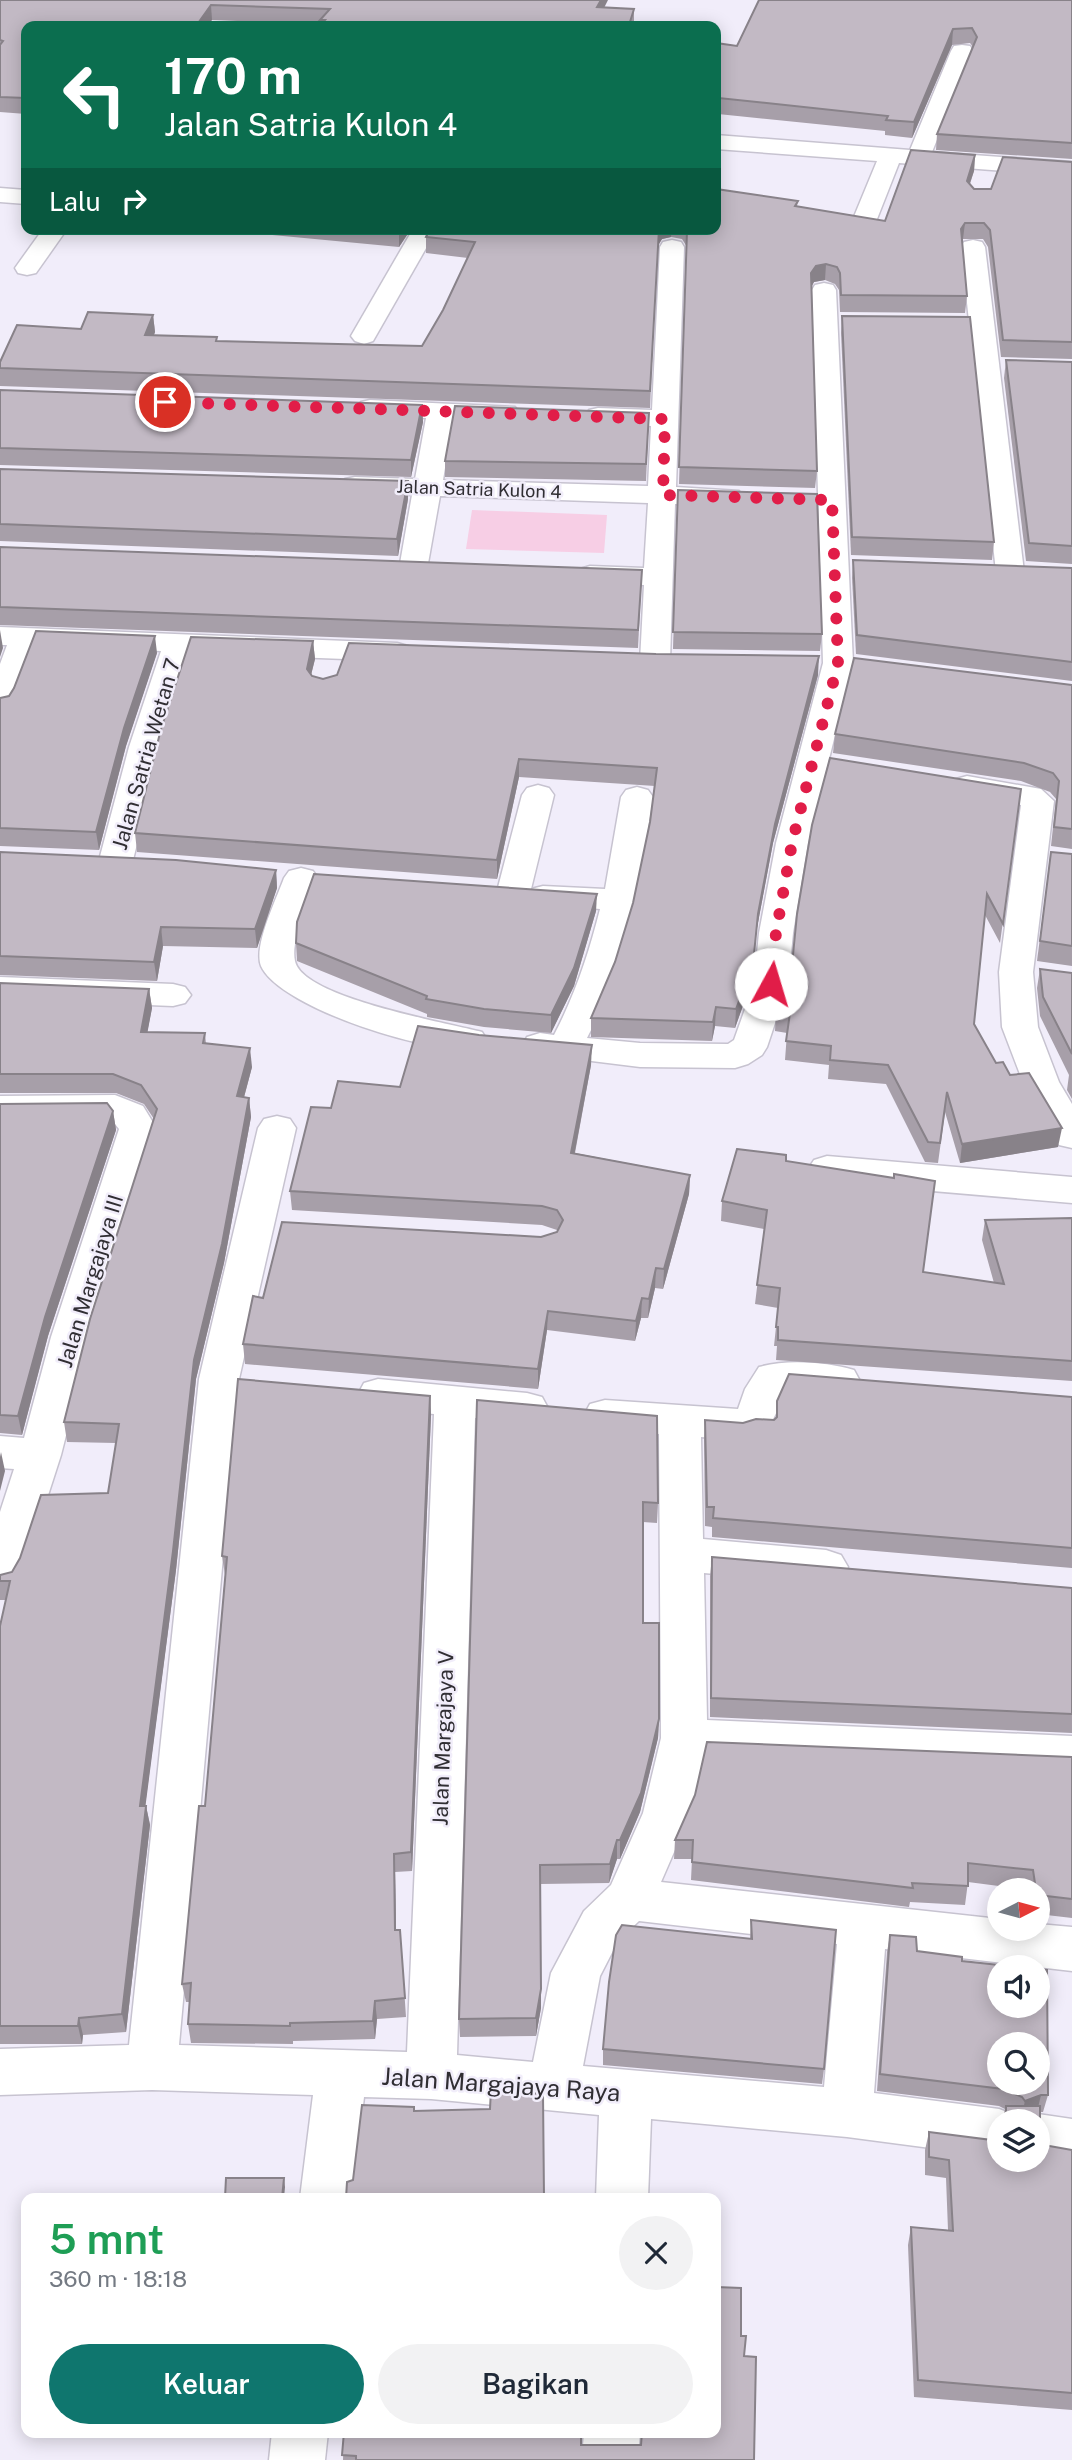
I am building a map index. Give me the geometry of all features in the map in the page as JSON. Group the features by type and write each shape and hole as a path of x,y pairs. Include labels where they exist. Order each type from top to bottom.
{"street":[{"path":"918,157 929,137 962,51"},
{"path":"721,142 918,157 987,174 1072,169"},
{"path":"865,219 891,155"},
{"path":"0,195 21,197"},
{"path":"27,268 51,235"},
{"path":"364,337 422,235"},
{"path":"655,661 672,247"},
{"path":"973,247 969,323 999,367 1010,572"},
{"path":"300,877 280,935 276,962 282,974 317,996 370,1017 419,1032 640,1055 735,1056 749,1047 771,984 778,920 792,843 825,764 849,566 819,500 838,322 824,290"},
{"path":"345,408 534,414"},
{"path":"413,569 441,411"},
{"path":"573,415 665,419"},
{"name":"Jalan Satria Kulon 4","path":"332,484 754,498"},
{"path":"564,574 660,577"},
{"path":"0,705 12,636 178,645 332,662 419,653"},
{"name":"Jalan Satria Wetan 7","path":"115,864 145,747 178,645"},
{"path":"942,782 1035,798 1039,807 1045,857 1033,974 1020,1027 1041,1082 1072,1136"},
{"path":"538,795 500,894 621,900"},
{"path":"565,1047 582,1018 611,940 621,900 637,797"},
{"path":"0,988 173,995"},
{"name":"Jalan Margajaya III","path":"0,1108 115,1107 134,1118 138,1129 71,1337 20,1454 0,1576"},
{"path":"152,2067 240,1381 273,1225 277,1128"},
{"path":"827,1169 1072,1190"},
{"path":"344,1391 680,1422 749,1424 768,1382 777,1377 879,1384"},
{"name":"Jalan Margajaya V","path":"431,2076 455,1401"},
{"path":"554,2086 576,1973 601,1926 629,1899 667,1813 684,1738 680,1422"},
{"path":"681,1554 861,1570"},
{"path":"684,1738 1072,1755"},
{"path":"629,1899 1072,1949"},
{"path":"847,2113 863,1924"},
{"name":"Jalan Margajaya Raya","path":"0,2072 152,2067 431,2076 847,2113 987,2131"},
{"path":"327,2193 341,2073"},
{"path":"622,2193 626,2094"},
{"path":"1050,2140 1072,2143"},
{"path":"297,2460 299,2438"},
{"path":"610,2460 612,2438"}],"shaded area":[{"path":"472,510 607,515 604,553 466,549"}],"building":[{"path":"0,0 601,0 597,7 634,9 630,21 324,21 320,20 330,9 211,5 200,21 21,21 21,98 0,97 0,45 3,41 0,40"},
{"path":"759,0 1072,0 1072,143 937,134 977,37 972,28 953,29 914,122 886,120 888,116 721,98 721,44 737,46"},
{"path":"911,150 975,155 967,181 974,189 991,189 1003,157 1072,162 1072,342 1003,340 990,230 984,223 965,223 961,229 967,296 841,295 840,273 837,267 826,264 816,266 811,273 817,471 679,467 687,235 721,235 721,190 798,201 795,206 885,221"},
{"path":"659,235 650,391 0,368 0,362 17,325 81,329 88,312 153,315 145,335 217,337 216,341 422,346 443,310 475,242 426,237"},
{"path":"842,316 970,317 994,542 852,537"},
{"path":"1006,360 1072,362 1072,546 1029,543"},
{"path":"0,390 422,405 411,460 0,448"},
{"path":"455,406 649,413 646,464 445,461"},
{"path":"0,469 408,481 397,539 0,524"},
{"path":"678,490 817,494 822,634 673,632"},
{"path":"0,547 642,570 638,630 0,607"},
{"path":"853,560 1072,568 1072,662 857,635"},
{"path":"36,631 155,636 124,728 96,832 0,828 0,698 9,696 14,688"},
{"path":"191,637 313,641 307,669 312,676 323,679 337,675 349,643 656,654 819,656 775,824 758,914 753,964 736,1009 716,1007 713,1022 591,1018 615,962 633,903 650,822 657,768 519,759 497,860 135,833 161,729"},
{"path":"854,658 1072,685 1072,829 1054,827 1059,781 1053,773 1024,763 835,734"},
{"path":"830,758 1021,789 1003,924 987,894 974,1024 996,1063 1003,1062 1010,1075 1029,1073 1062,1128 962,1144 947,1092 940,1143 928,1142 888,1065 830,1060 831,1046 786,1041 790,1013 776,1012 792,965 797,914 812,825"},
{"path":"0,852 176,860 276,870 255,929 161,927 154,962 0,956"},
{"path":"1051,852 1072,854 1072,946 1040,941"},
{"path":"314,874 597,894 574,968 551,1015 484,1009 426,999 427,996 296,943 297,922"},
{"path":"1040,969 1072,973 1072,1054 1043,997"},
{"path":"0,983 149,989 141,1032 205,1033 203,1043 250,1048 237,1096 249,1098 222,1244 194,1360 173,1551 140,1806 146,1806 122,2014 79,2018 78,2026 0,2026 0,1626 10,1581 0,1581 0,1575 12,1572 20,1558 41,1495 108,1493 119,1424 64,1422 90,1319 157,1109 141,1085 113,1074 0,1074"},
{"path":"418,1026 479,1035 592,1045 571,1153 690,1175 664,1269 656,1268 649,1299 642,1298 636,1321 548,1311 538,1369 243,1344 253,1296 263,1298 282,1222 541,1237 557,1232 563,1220 557,1210 542,1206 290,1191 311,1107 331,1108 338,1081 400,1087"},
{"path":"107,1103 113,1111 45,1317 18,1416 0,1415 0,1104"},
{"path":"737,1149 786,1155 786,1161 894,1178 894,1174 935,1181 923,1272 1004,1284 985,1220 1072,1218 1072,1361 778,1340 776,1327 780,1288 757,1285 767,1210 722,1201"},
{"path":"789,1374 1072,1397 1072,1548 713,1518 714,1507 707,1507 705,1420 743,1423 756,1419 774,1420 777,1417 777,1401"},
{"path":"238,1379 430,1396 411,1852 394,1854 395,1930 400,1930 405,1998 375,2001 373,2021 290,2023 290,2026 188,2024 191,1983 182,1984 199,1806 205,1806 227,1557 222,1556"},
{"path":"477,1400 657,1416 658,1503 643,1502 643,1623 659,1623 659,1719 641,1793 620,1840 617,1840 610,1864 540,1865 541,1989 536,2018 459,2019"},
{"path":"712,1557 1072,1588 1072,1714 711,1698"},
{"path":"707,1742 1072,1757 1072,1899 1050,1896 1050,1878 1034,1878 1033,1870 968,1863 968,1886 912,1883 913,1888 692,1862 693,1840 675,1840 695,1795"},
{"path":"751,1920 836,1930 824,2069 603,2049 616,1935 622,1925 752,1939"},
{"path":"890,1935 916,1937 917,1951 987,1964 987,2018 1047,2018 1047,2032 987,2032 987,2087 880,2074"},
{"path":"491,2089 543,2094 544,2193 346,2193 347,2182 353,2180 362,2105 414,2107 414,2111 490,2109"},
{"path":"1017,2095 1041,2095 1025,2101"},
{"path":"1006,2106 1040,2106 1040,2109 1006,2109"},
{"path":"929,2132 987,2139 987,2172 1050,2172 1050,2146 1072,2150 1072,2393 918,2380 911,2227 953,2231 949,2160 929,2157"},
{"path":"226,2178 284,2178 282,2193 225,2193"},
{"path":"721,2287 741,2288 741,2336 746,2336 744,2356 756,2357 754,2460 356,2460 356,2456 342,2455 343,2438 581,2438 581,2445 641,2445 642,2438 721,2438"}],"route":[{"path":"165,402 665,419 663,495 832,500 838,663 792,843 776,933 771,984"}]}
